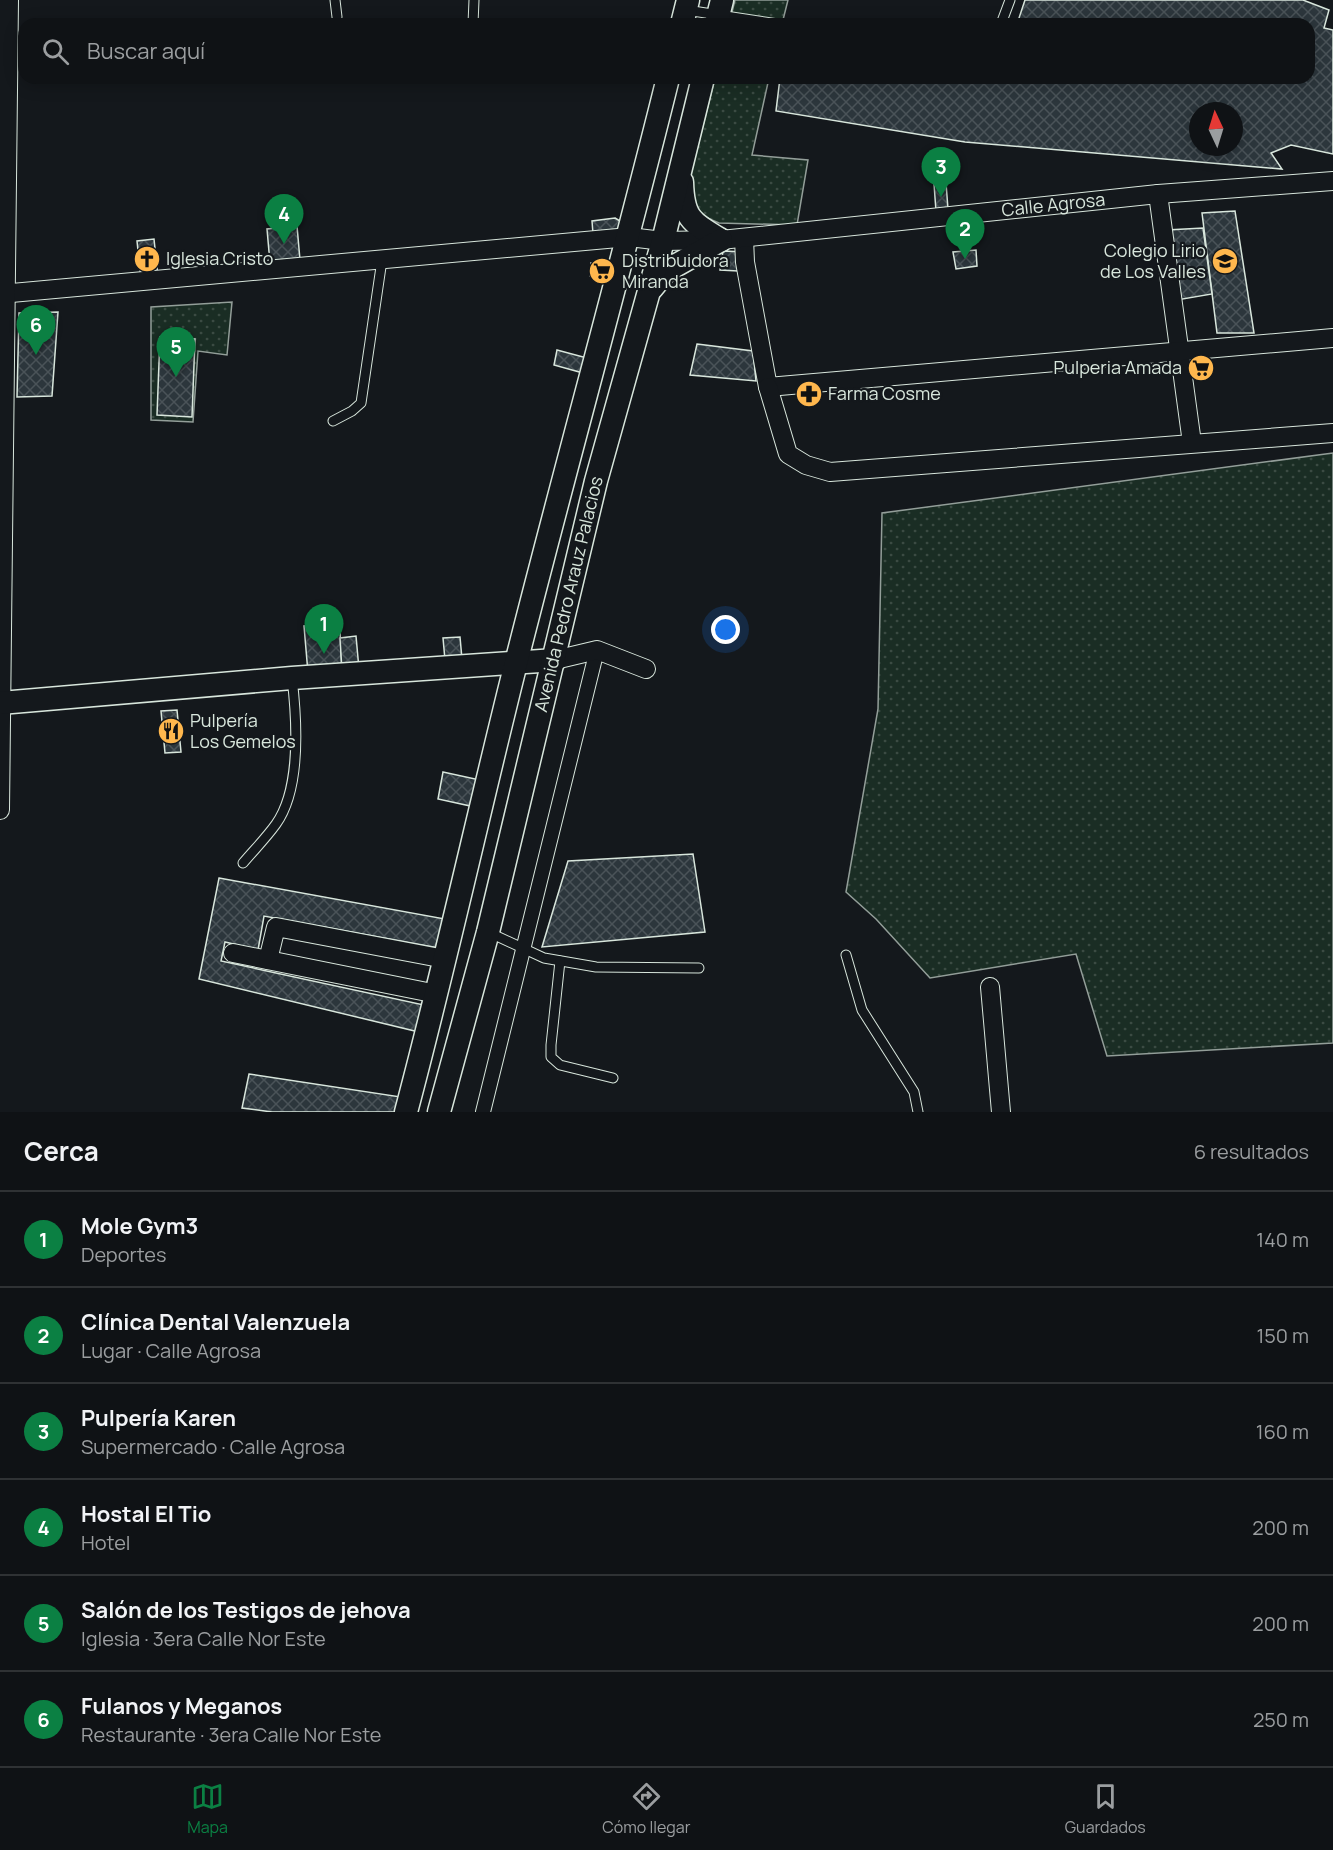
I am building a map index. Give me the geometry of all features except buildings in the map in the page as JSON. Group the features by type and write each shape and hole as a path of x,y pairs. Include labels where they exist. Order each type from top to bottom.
{"street":[{"path":"0,810 3,294 9,0"},
{"name":"Avenida Pedro Arauz Palacios","path":"406,1112 437,994 517,661 629,237 667,84"},
{"name":"Avenida Pedro Arauz Palacios","path":"439,1112 488,932 555,660 596,481 663,241 702,84"},
{"path":"681,169 684,206 690,219 721,240"},
{"name":"Calle Agrosa","path":"3,294 629,237 663,241 721,240 1158,194 1333,181"},
{"path":"1158,194 1192,443"},
{"path":"744,238 746,262 768,387 788,454 806,465 830,472 1333,433"},
{"path":"649,292 666,271 721,240"},
{"path":"768,387 1333,338"},
{"path":"566,472 596,481"},
{"path":"1,703 292,678 555,660 597,650 646,669"},
{"path":"483,1112 597,650"},
{"path":"469,861 502,872"},
{"path":"268,960 276,927 445,959"},
{"path":"233,953 437,994"},
{"path":"990,987 1001,1112"},
{"path":"430,1022 462,1033"}],"lane":[{"path":"335,0 337,17"},
{"path":"474,0 474,18"},
{"path":"1004,18 1011,0"},
{"path":"685,11 719,13 746,18"},
{"path":"333,421 352,411 361,403 382,260"},
{"path":"243,863 277,823 287,801 295,771 292,678"},
{"path":"488,932 523,950 560,961 596,967 699,968"},
{"path":"846,956 862,1010 914,1092 918,1112"},
{"path":"560,961 551,1057 560,1065 613,1078"}],"green space":[{"path":"735,0 788,0 784,18 730,18"},
{"path":"713,84 768,84 752,155 808,160 797,225 719,223 700,215 690,200 690,177"},
{"path":"232,302 227,355 198,351 193,422 151,420 151,307"},
{"path":"1333,453 1333,1043 1107,1056 1076,954 930,978 876,919 846,892 878,709 882,513"}],"place":[{"name":"Pulpería Karen","path":"941,197"},
{"name":"Hostal El Tio","path":"284,244"},
{"name":"Iglesia Cristo","path":"147,259"},
{"name":"Clínica Dental Valenzuela","path":"965,259"},
{"name":"Colegio Lirio de Los Valles","path":"1225,261"},
{"name":"Distribuidora Miranda","path":"602,271"},
{"name":"Fulanos y Meganos","path":"36,355"},
{"name":"Pulperia Amada","path":"1201,368"},
{"name":"Salón de los Testigos de jehova","path":"176,377"},
{"name":"Farma Cosme","path":"809,394"},
{"name":"Mole Gym3","path":"324,654"},
{"name":"Pulpería Los Gemelos","path":"171,731"}]}
